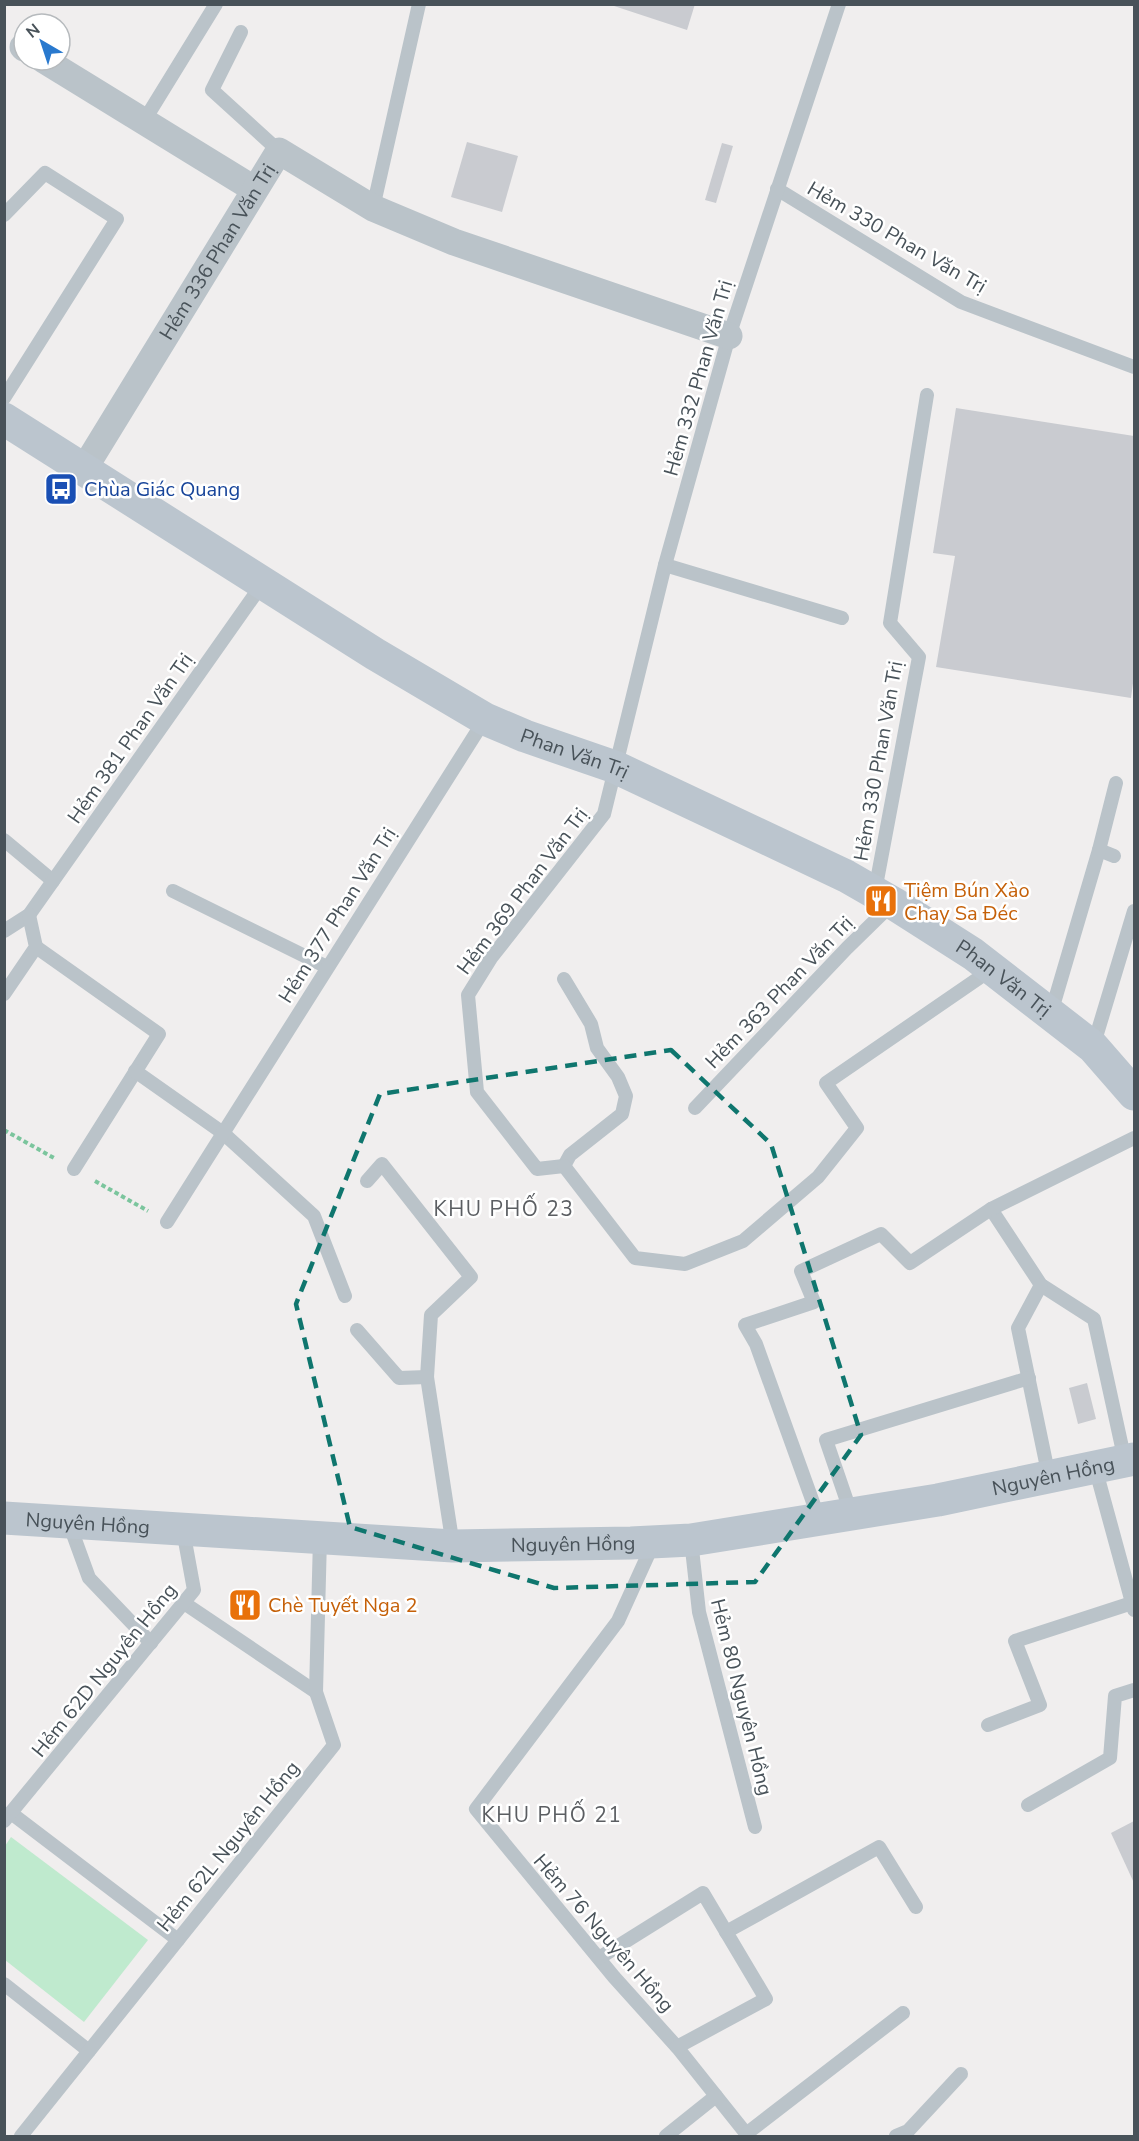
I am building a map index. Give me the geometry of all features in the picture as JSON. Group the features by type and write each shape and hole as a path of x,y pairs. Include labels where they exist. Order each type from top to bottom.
{"main road":[{"name":"Phan Văn Trị","path":"4,419 375,654 485,718 525,736 615,767 846,876 973,954 1093,1047 1134,1094"},
{"name":"Nguyên Hồng","path":"4,1518 453,1546 654,1542 691,1540 938,1500 1118,1463"}],"street":[{"path":"63,72 254,189"},
{"name":"Hẻm 336 Phan Văn Trị","path":"84,469 279,151 373,208 454,242 729,336"}],"lane":[{"path":"144,121 216,4"},
{"path":"373,208 419,4"},
{"name":"Hẻm 332 Phan Văn Trị","path":"615,767 665,565 729,336 839,4"},
{"path":"241,32 212,90 279,151"},
{"path":"4,215 45,173 117,219 4,398"},
{"name":"Hẻm 330 Phan Văn Trị","path":"777,189 961,302 1134,367"},
{"name":"Hẻm 330 Phan Văn Trị","path":"884,899 919,657 890,623 927,395"},
{"path":"665,565 842,618"},
{"name":"Hẻm 381 Phan Văn Trị","path":"4,931 29,915 263,583"},
{"name":"Hẻm 377 Phan Văn Trị","path":"167,1222 485,718"},
{"name":"Hẻm 369 Phan Văn Trị","path":"564,1166 537,1169 477,1092 468,995 491,958 604,814 615,767"},
{"path":"1050,1015 1099,850 1116,783"},
{"path":"4,840 53,881"},
{"path":"1099,850 1114,856"},
{"path":"173,891 327,967"},
{"name":"Hẻm 363 Phan Văn Trị","path":"695,1108 847,948 884,899"},
{"path":"1093,1047 1134,911"},
{"path":"29,915 36,947 159,1034 74,1169"},
{"path":"4,994 36,947"},
{"path":"564,979 591,1024 597,1048 618,1077 626,1096 622,1114 570,1155 564,1166 635,1257 685,1264 743,1240 818,1178 857,1128 826,1083 992,969"},
{"path":"135,1071 223,1132 314,1216 345,1296"},
{"path":"819,1519 756,1344 745,1325 814,1302 801,1271 881,1234 910,1263 991,1209 1134,1138"},
{"path":"367,1181 382,1164 471,1277 431,1315 428,1377 453,1546"},
{"path":"988,1725 1040,1704 1015,1641 1133,1607 1118,1463 1094,1319 1041,1285 991,1209"},
{"path":"1041,1285 1018,1328 1048,1477"},
{"path":"357,1330 399,1378 428,1377"},
{"path":"851,1513 826,1440 1029,1378"},
{"path":"68,1523 89,1578 151,1643"},
{"name":"Hẻm 62D Nguyên Hồng","path":"8,1817 194,1590 183,1530"},
{"name":"Hẻm 62L Nguyên Hồng","path":"21,2136 334,1745 316,1692 320,1538"},
{"name":"Hẻm 80 Nguyên Hồng","path":"691,1540 699,1612 755,1827"},
{"name":"Hẻm 76 Nguyên Hồng","path":"654,1542 618,1622 476,1809 599,1958 677,2047 747,2135"},
{"path":"184,1603 316,1692"},
{"path":"1028,1805 1110,1758 1115,1696 1134,1690"},
{"path":"8,1817 178,1940"},
{"path":"726,1932 879,1847 916,1908"},
{"path":"599,1958 703,1893 766,1999 677,2047"},
{"path":"4,1984 89,2051"},
{"path":"747,2135 903,2013"},
{"path":"896,2136 908,2131 961,2074"},
{"path":"666,2136 716,2096"}],"highlighted area":[{"path":"671,1050 771,1144 861,1435 755,1582 554,1588 350,1527 296,1304 380,1094"}],"green space":[{"path":"11,1837 148,1940 84,2022 5,1960 5,1846"}],"building":[{"path":"608,4 695,4 687,30"},
{"path":"467,142 518,156 502,212 451,197"},
{"path":"722,143 733,146 716,203 705,200"},
{"path":"956,408 1134,436 1134,676 1131,698 936,667 955,556 933,553"},
{"path":"1087,1383 1096,1419 1078,1424 1069,1388"},
{"path":"1134,1821 1134,1883 1111,1833"}],"place":[{"name":"Chùa Giác Quang","path":"61,489"},
{"name":"Tiệm Bún Xào Chay Sa Đéc","path":"881,901"},
{"name":"Chè Tuyết Nga 2","path":"245,1605"}],"district":[{"name":"KHU PHỐ 23","path":"504,1209"},
{"name":"KHU PHỐ 21","path":"552,1815"}]}
